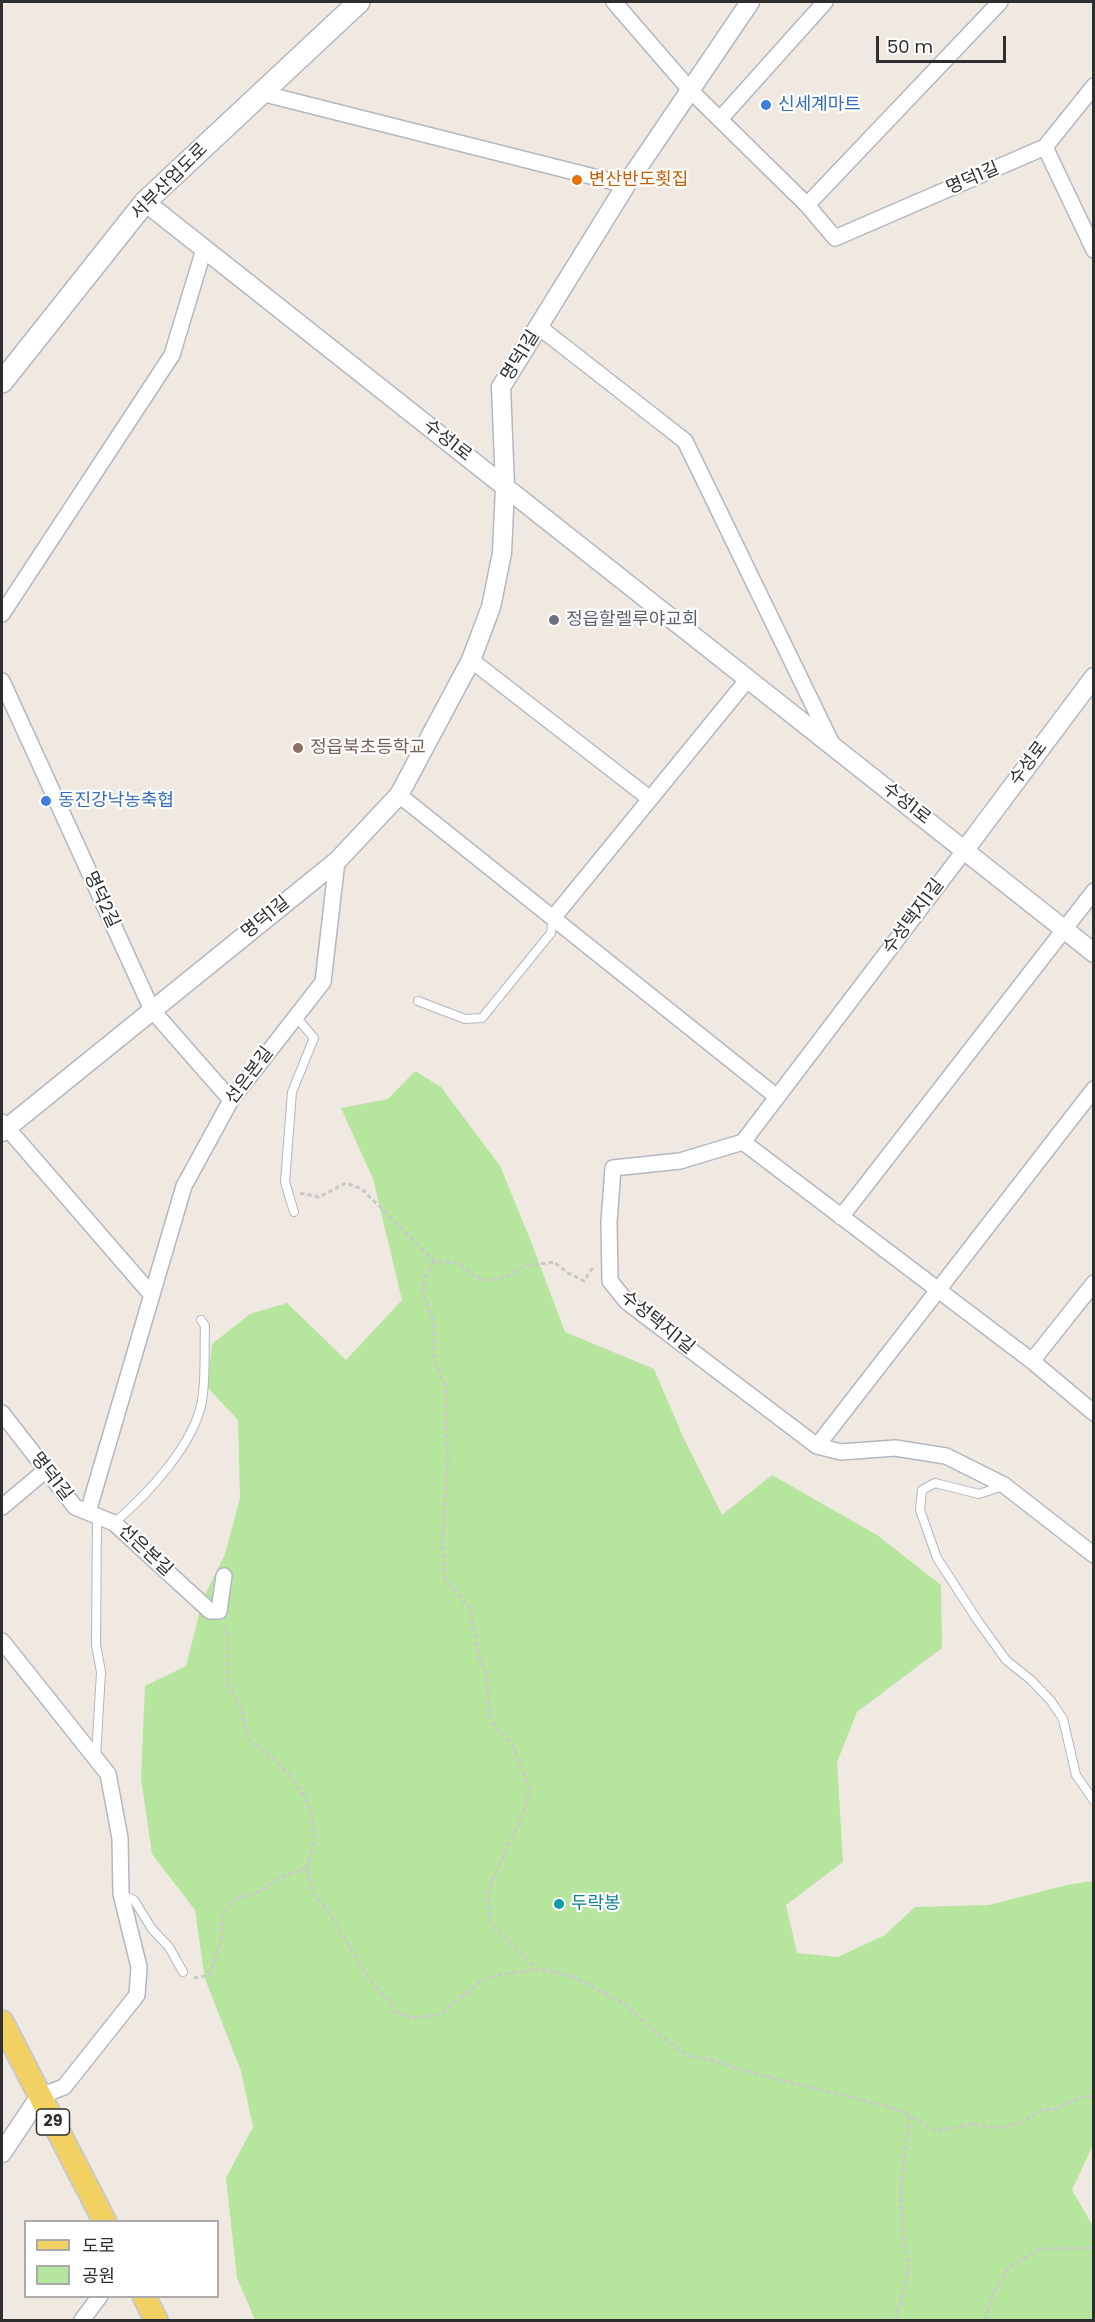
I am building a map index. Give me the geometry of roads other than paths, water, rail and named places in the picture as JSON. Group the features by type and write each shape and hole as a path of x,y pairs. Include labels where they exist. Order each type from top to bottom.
{"main road":[{"name":"서부산업도로","path":"2,382 145,202 359,2"},
{"name":"29","path":"3,2029 104,2220"},
{"path":"145,2298 156,2320"}],"street":[{"name":"명덕1길","path":"614,2 691,91 807,205 836,238 1045,147 1094,86"},
{"name":"명덕1길","path":"3,1128 337,861 399,795 471,660 491,607 502,553 505,487 501,387 626,185 750,2"},
{"path":"721,118 825,2"},
{"path":"807,205 1000,2"},
{"path":"261,93 626,185"},
{"path":"1045,147 1094,250"},
{"name":"수성1로","path":"145,202 1094,953"},
{"path":"2,614 172,354 204,249"},
{"path":"539,327 685,441 833,746"},
{"path":"471,660 649,798"},
{"name":"수성로","path":"964,850 1094,677"},
{"path":"553,918 748,679"},
{"name":"명덕2길","path":"2,681 152,1010 231,1100"},
{"path":"399,795 777,1097"},
{"name":"수성택지1길","path":"964,850 743,1142 680,1161 613,1168 609,1222 610,1281 627,1302 817,1446 841,1452 895,1448 946,1456 1004,1485 1094,1555"},
{"name":"선은본길","path":"92,1514 151,1294 184,1186 231,1100 323,982 337,861"},
{"path":"841,1217 1094,891"},
{"path":"817,1446 1094,1089"},
{"path":"3,1128 151,1294"},
{"path":"743,1142 1032,1361 1094,1413"},
{"path":"1032,1361 1094,1283"},
{"name":"명덕1길","path":"2,1413 75,1507 114,1523"},
{"path":"2,1507 46,1470"},
{"name":"선은본길","path":"114,1523 210,1611 219,1611 224,1576"},
{"path":"2,1641 108,1774 120,1838 121,1894 139,1967 137,1995 64,2087 40,2096 2,2153"},
{"path":"82,2320 98,2298"}],"lane":[{"path":"418,1001 465,1019 482,1018 551,933 553,918"},
{"path":"294,1212 285,1182 292,1092 302,1074 314,1038 296,1017"},
{"name":"선은본길","path":"114,1523 151,1490 188,1438 202,1401 205,1326 201,1320"},
{"path":"1004,1485 979,1494 935,1483 922,1490 920,1510 937,1558 971,1612 1006,1660 1031,1680 1051,1701 1063,1719 1076,1775 1094,1801"},
{"path":"92,1514 96,1645 100,1672 96,1759"},
{"path":"121,1894 134,1900 152,1929 169,1947 183,1972"}],"place":[{"name":"신세계마트","path":"766,105"},
{"name":"변산반도횟집","path":"577,180"},
{"name":"정읍할렐루야교회","path":"554,620"},
{"name":"정읍북초등학교","path":"298,748"},
{"name":"동진강낙농축협","path":"46,801"},
{"name":"두락봉","path":"559,1904"}]}
